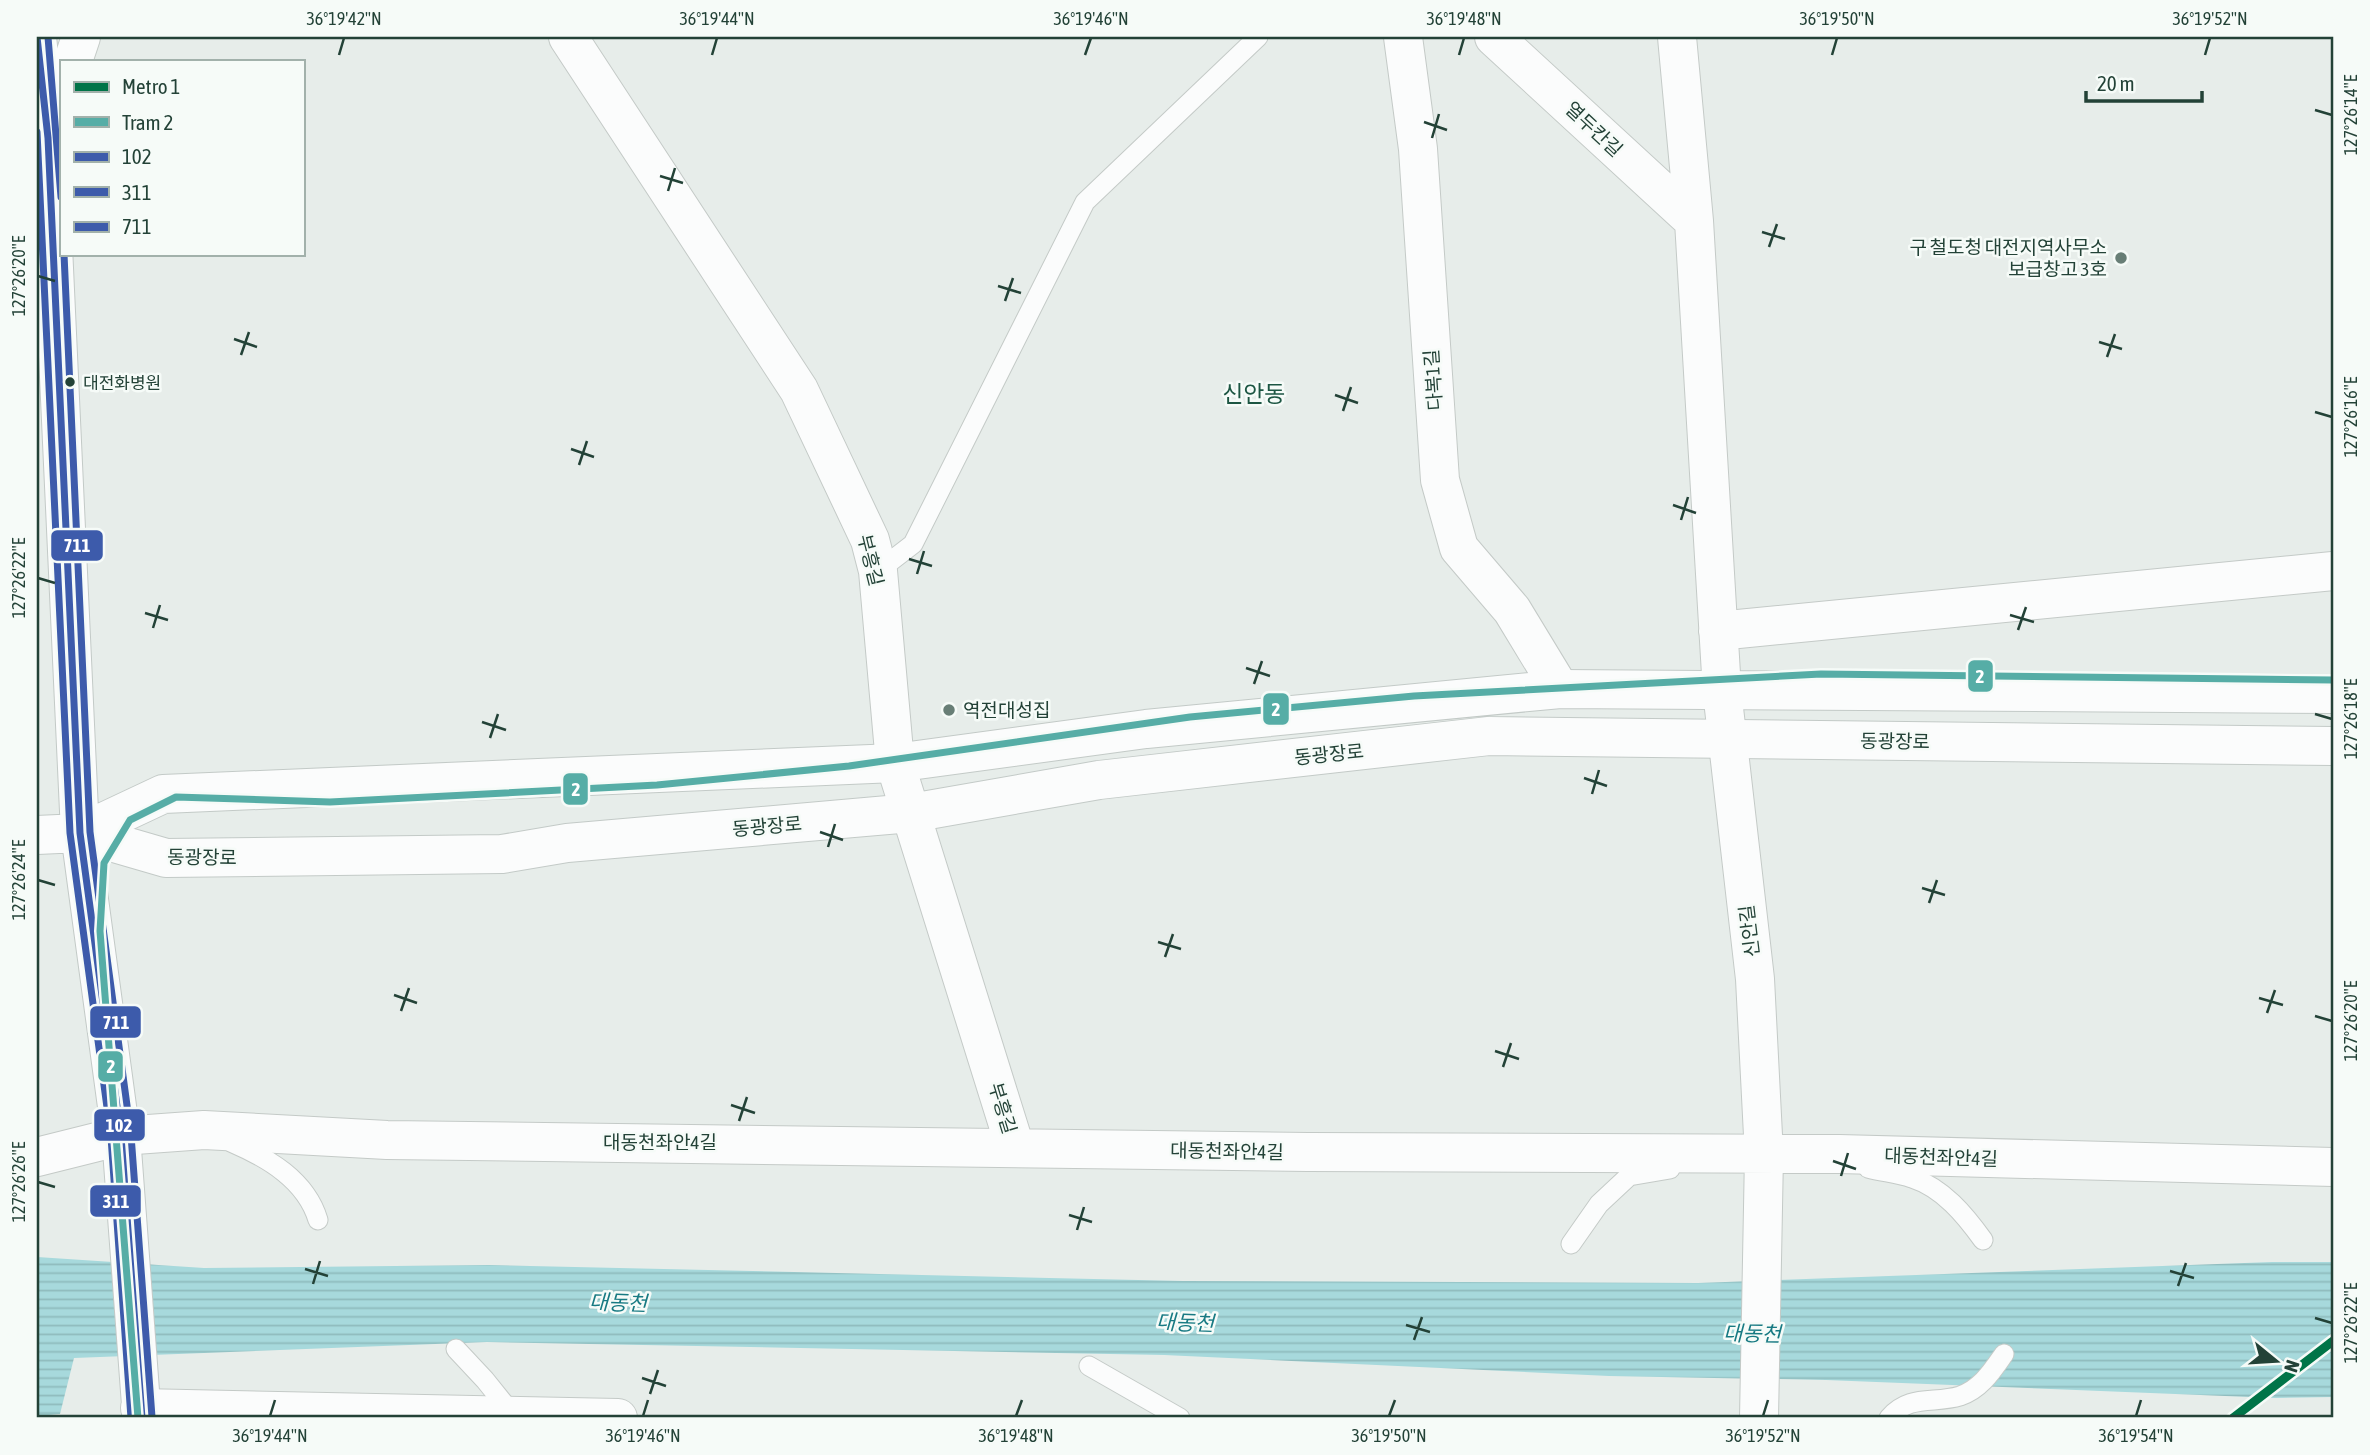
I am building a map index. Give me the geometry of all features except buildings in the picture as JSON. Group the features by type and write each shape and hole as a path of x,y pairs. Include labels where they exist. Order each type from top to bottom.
{"street":[{"path":"37,37 48,138 80,833 121,1136 141,1413 618,1418"},
{"path":"73,60 81,37"},
{"name":"부흥길","path":"568,37 799,390 870,540 878,571 895,763 1015,1147"},
{"name":"다복1길","path":"1403,37 1418,149 1440,480 1459,548 1512,610 1560,690"},
{"name":"열두칸길","path":"1494,37 1694,221"},
{"name":"신안길","path":"1676,37 1694,221 1722,691 1755,979 1764,1163 1759,1415"},
{"path":"48,138 60,101"},
{"path":"1718,631 2333,571"},
{"path":"37,835 80,833 163,794 895,763 1146,729 1560,690 2333,694"},
{"name":"동광장로","path":"80,833 166,858 502,854 567,843 911,813 1099,780 1489,736 2333,746"},
{"name":"대동천좌안4길","path":"37,1157 121,1136 204,1130 387,1140 1015,1147 1764,1163 1839,1154 2333,1167"}],"lane":[{"path":"878,571 913,544 1085,202 1258,37"},
{"path":"204,1130 254,1152 293,1179 312,1201 318,1220"},
{"path":"1839,1154 1864,1167 1912,1178 1933,1188 1968,1218 1983,1240"},
{"path":"1572,1244 1599,1205 1629,1176 1764,1163"},
{"path":"456,1349 514,1417"},
{"path":"1889,1418 1897,1409 1911,1401 1961,1395 1984,1381 2004,1354"},
{"path":"1089,1366 1180,1418"}],"water":[{"name":"대동천","path":"37,1257 204,1268 489,1265 1183,1281 1698,1283 2333,1262 2333,1397 2275,1398 1826,1380 1609,1376 1164,1355 487,1342 74,1358 60,1414 37,1416"}],"metro line":[{"name":"1","path":"2233,1418 2333,1341"}],"tram line":[{"name":"2","path":"138,1418 100,931 104,863 130,820 176,797 330,802 657,785 849,766 1190,717 1414,696 1821,674 2333,680"}],"transit line":[{"name":"102","path":"37,37 48,138 80,833 121,1136 142,1418"},
{"name":"711","path":"48,37 60,185"},
{"name":"311","path":"37,132 70,833 111,1137 131,1418"},
{"name":"711","path":"64,256 90,832 131,1135 152,1417"}],"place":[{"name":"구 철도청 대전지역사무소 보급창고 3호","path":"2121,258"},
{"name":"대전화병원","path":"70,382"},
{"name":"역전대성집","path":"949,710"}],"district":[{"name":"신안동","path":"1254,394"}]}
